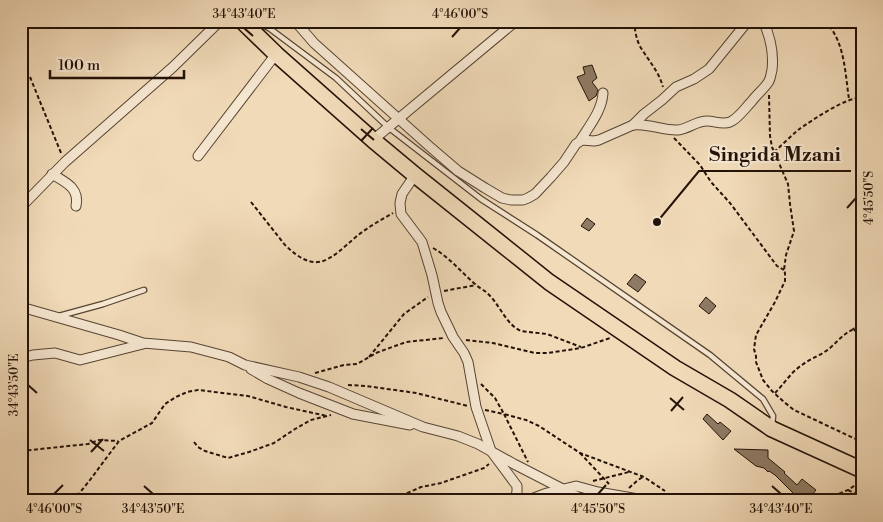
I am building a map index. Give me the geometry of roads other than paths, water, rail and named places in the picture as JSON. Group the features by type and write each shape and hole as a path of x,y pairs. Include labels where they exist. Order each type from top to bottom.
{"highway":[{"path":"242,21 276,54 373,140 549,282 675,368 730,400 772,429 862,470"}],"street":[{"path":"21,207 52,174 173,67 220,21"},
{"path":"295,21 314,43 350,77 458,171 502,198 511,200 523,200 534,194 564,162 576,144 585,140 599,140 632,125 676,87 694,79 709,69 748,21"},
{"path":"373,140 516,21"},
{"path":"632,125 647,125 668,130 680,130 699,122 726,123 744,111 770,79 773,55 768,31 763,21"},
{"path":"198,156 276,54"},
{"path":"580,142 599,109 603,92"},
{"path":"52,174 70,185 74,190 78,199 76,206"},
{"path":"416,175 402,194 400,210 422,242 441,312 468,362 476,407 492,451 516,486 517,492 514,501"},
{"path":"23,308 143,343 191,347 229,357 290,390 353,414 423,427 458,436 492,451 586,501"},
{"path":"21,358 54,353 80,360 143,343"},
{"path":"245,365 299,377 329,387 423,427"},
{"path":"526,501 547,493 598,492 638,499 671,501"},
{"path":"677,501 700,501"}],"lane":[{"path":"255,21 269,28 336,78 388,127 481,199 538,235 710,355 764,399 772,416 772,429"},
{"path":"55,317 144,290"}],"place":[{"name":"Singida Mzani","path":"657,222"}]}
